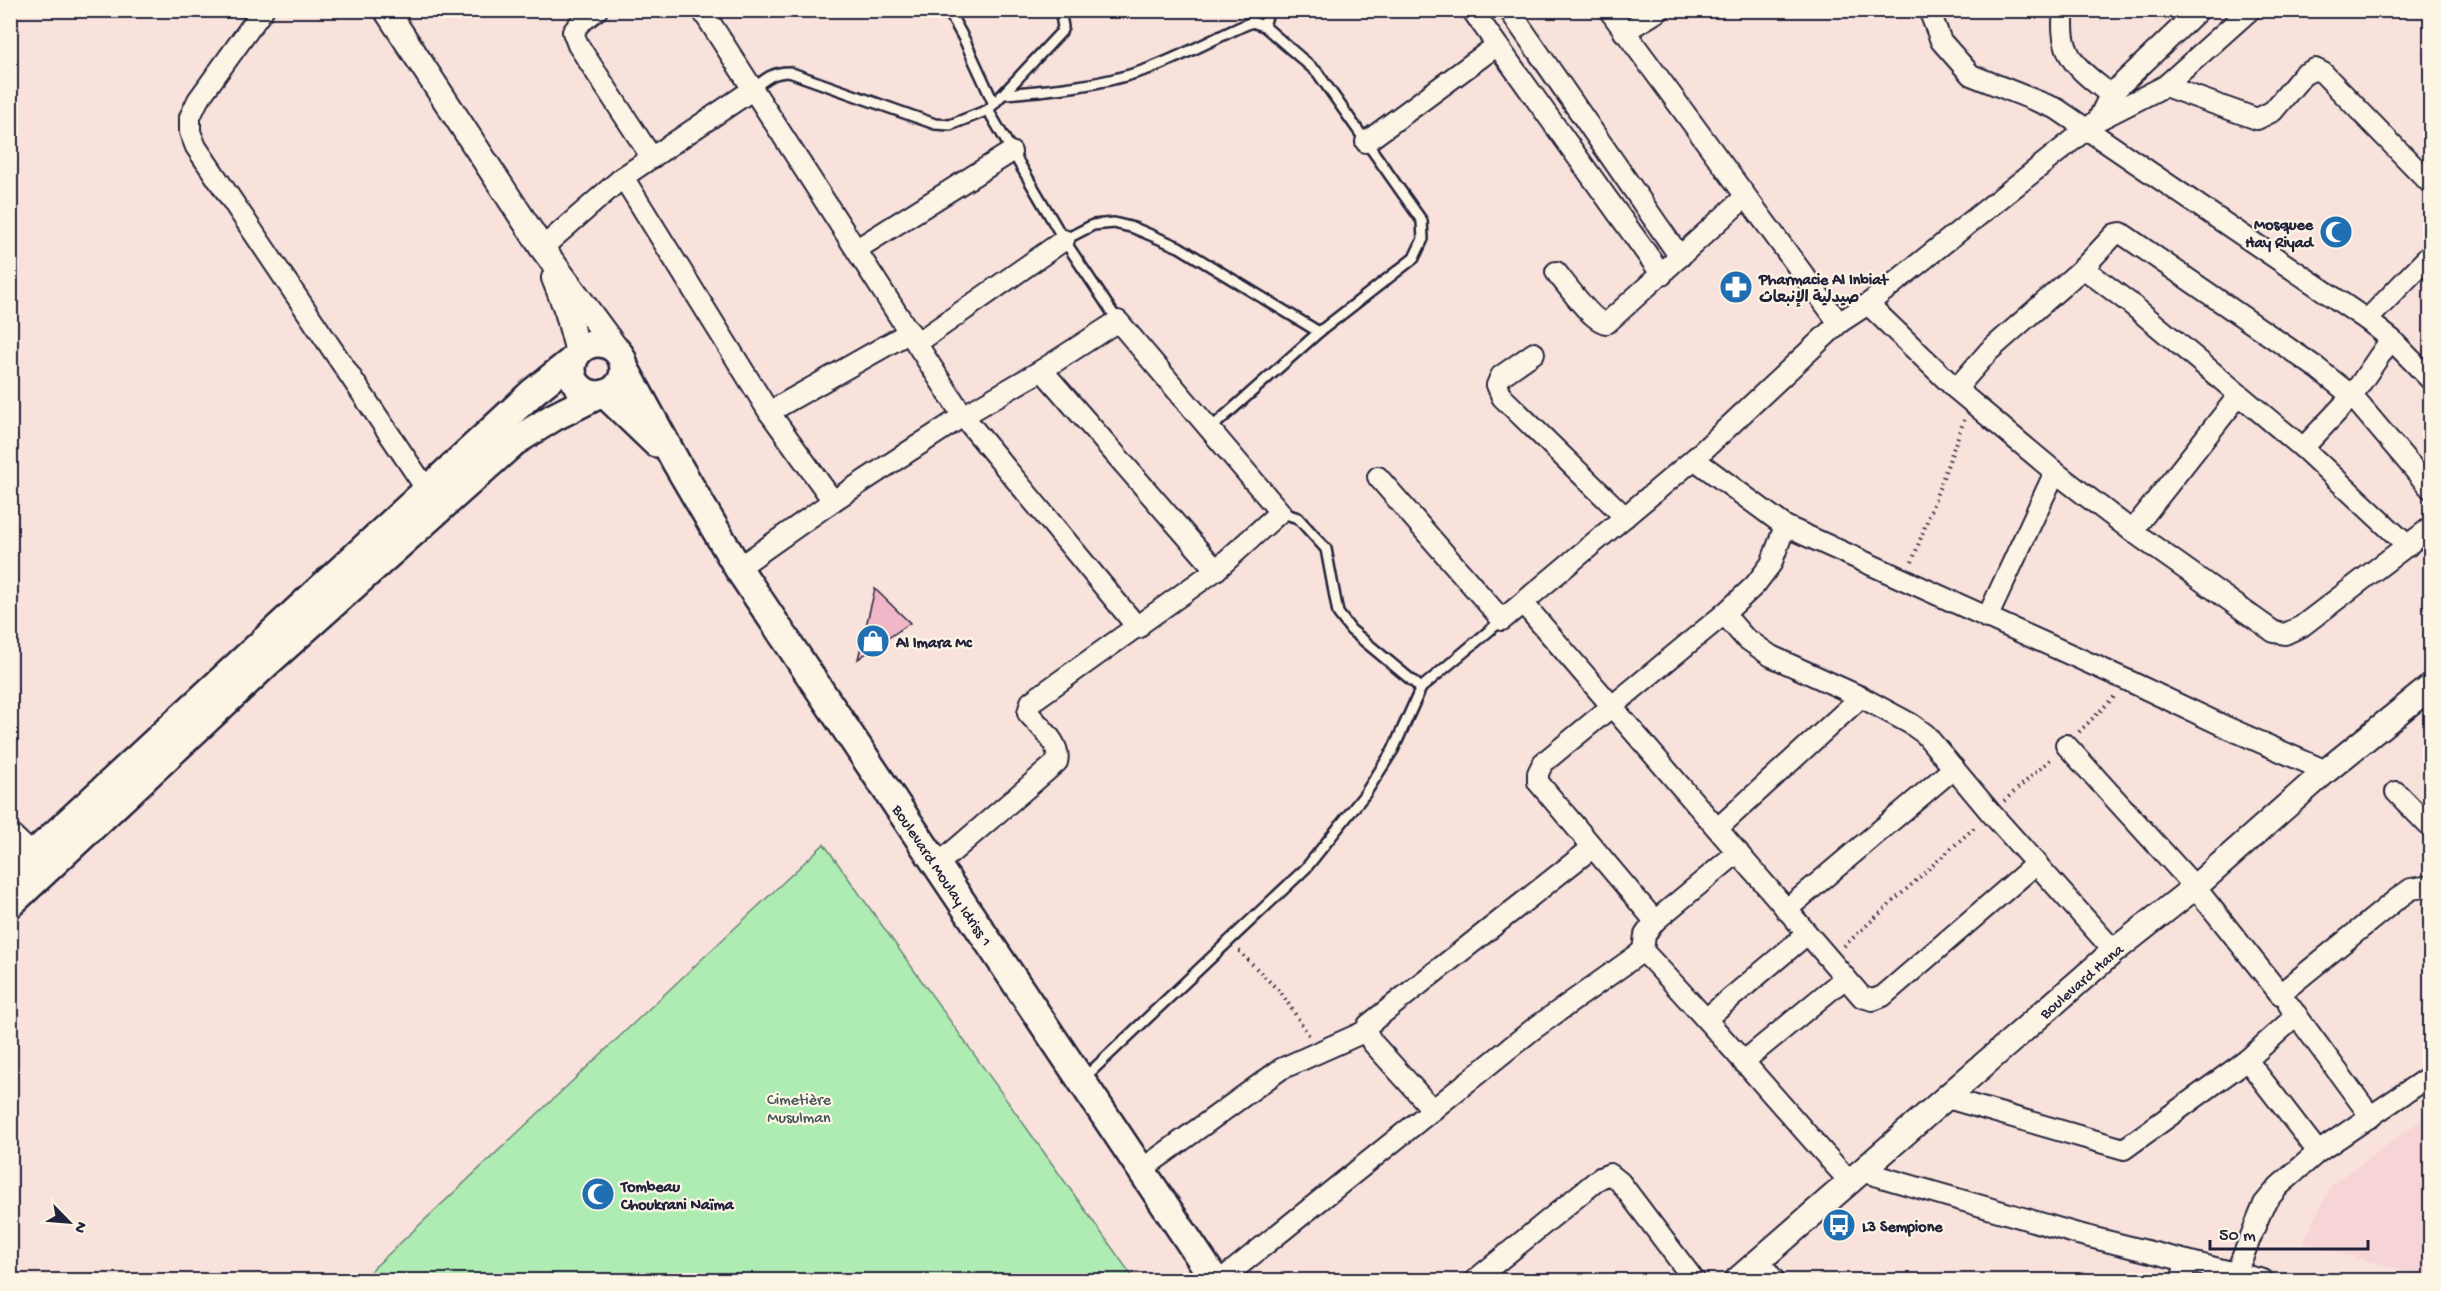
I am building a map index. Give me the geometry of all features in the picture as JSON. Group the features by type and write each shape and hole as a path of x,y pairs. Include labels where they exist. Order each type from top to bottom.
{"main road":[{"path":"10,904 40,862 433,499 533,392 593,343 602,343 621,359 619,384 554,417 433,499"},
{"path":"576,356 572,368 577,384 590,393 602,394"},
{"name":"Boulevard Moulay Idriss 1","path":"621,359 677,464 738,568 1215,1281"},
{"name":"Boulevard Moulay Idriss 1","path":"602,394 677,464"},
{"path":"10,876 40,862"}],"street":[{"path":"263,10 198,100 190,117 190,132 196,147 433,499"},
{"path":"386,10 542,248 621,359"},
{"path":"597,10 580,22 573,32 578,45 652,158"},
{"path":"702,10 963,416 1138,628"},
{"path":"1472,10 1662,274"},
{"path":"1609,10 1744,198 1839,324"},
{"path":"1624,32 1660,10"},
{"path":"1929,10 1941,41 1971,75 2092,125 2367,320 2391,339 2430,379"},
{"path":"2064,10 2062,31 2065,47 2077,67 2117,101"},
{"path":"1378,477 1502,620 1694,459 1839,324 1868,304 2092,125 2117,101 2199,10"},
{"path":"2117,101 2164,86 2250,10"},
{"path":"1366,142 1491,38 1511,13 1680,257"},
{"path":"2164,86 2257,119 2273,111 2303,75 2314,69 2323,73 2365,114 2430,183"},
{"path":"542,248 623,177 752,90"},
{"path":"1565,140 1587,125"},
{"path":"857,249 1011,152"},
{"path":"623,177 769,412 833,501"},
{"path":"1556,272 1594,317 1603,323 1612,320 1744,198"},
{"path":"1956,389 1989,351 2083,268 2115,234 2121,233 2317,368 2352,396 2430,488"},
{"path":"769,412 914,337 1064,240"},
{"path":"542,248 567,311 576,356"},
{"path":"2367,320 2430,255"},
{"path":"2083,268 2131,304 2303,448 2408,546"},
{"path":"1868,304 1956,389 2055,472 2269,630 2285,634 2302,626 2430,528"},
{"path":"738,568 833,501 963,416 1042,370 1118,321 1280,513 1216,570 1138,628 1031,702 1028,713 1056,747 1057,762 937,865"},
{"path":"2303,448 2352,396 2391,339"},
{"path":"1534,353 1501,376 1497,385 1502,397 1625,517"},
{"path":"1042,370 1216,570"},
{"path":"2132,531 2239,395"},
{"path":"1694,459 1785,526 2326,771"},
{"path":"1987,618 2055,472"},
{"path":"1654,921 1538,782 1538,773 1543,763 1724,614 1755,585 1771,564 1785,526"},
{"path":"1523,603 1862,997 1872,1000 1883,996 2037,863"},
{"path":"1724,614 1744,637 1772,656 1861,696 1911,723 1925,734 1991,813 2114,951"},
{"name":"Boulevard Hana","path":"1737,1281 2114,951 2195,887 2326,771 2430,687"},
{"path":"1718,828 1861,696"},
{"path":"2066,745 2195,887 2297,1015 2371,1117"},
{"path":"1786,910 1954,768"},
{"path":"2396,792 2430,827"},
{"path":"10,833 40,862"},
{"path":"1141,1170 1281,1069 1366,1031 1373,1020 1593,849"},
{"path":"1738,852 1654,921 1644,935 1643,951 1707,1018 1743,1062 1857,1177 2263,1281"},
{"path":"2280,994 2397,899 2411,889 2430,884"},
{"path":"1707,1018 1807,934"},
{"path":"1221,1281 1532,1030 1643,951"},
{"path":"1743,1062 1845,978"},
{"path":"1947,1098 2124,1149 2247,1060 2297,1015"},
{"path":"1366,1031 1433,1110"},
{"path":"2247,1060 2318,1152"},
{"path":"2236,1273 2264,1204 2279,1186 2318,1152 2430,1076"},
{"path":"1474,1281 1600,1178 1610,1174 1620,1182 1694,1281"},
{"path":"1758,1261 1774,1281"},
{"path":"2181,1281 2187,1261"}],"lane":[{"path":"948,10 964,39 1011,152 1064,240 1118,321"},
{"path":"752,90 778,72 789,72 935,124 950,126 991,107 1004,94 1061,32 1063,27 1060,10"},
{"path":"1264,26 1269,10"},
{"path":"1004,94 1063,90 1108,82 1147,70 1252,22 1264,26 1317,72 1422,221 1423,239 1414,258 1319,332 1210,429"},
{"path":"1064,240 1093,225 1114,223 1134,228 1179,247 1319,332"},
{"path":"1280,513 1298,518 1326,549 1338,613 1351,630 1421,688"},
{"path":"1081,1081 1306,868 1365,794 1393,750 1421,688 1502,620"}],"path":[{"path":"1906,580 1971,402"},
{"path":"1829,959 1991,813"},
{"path":"1230,942 1282,994 1320,1053"}],"shaded area":[{"path":"2430,1114 2430,1278 2303,1243 2331,1185"}],"green space":[{"name":"Cimetière Musulman","path":"824,844 1135,1280 361,1280"}],"building":[{"name":"Al Imara Mc","path":"875,589 910,623 858,659"}],"place":[{"name":"Mosquee Hay Riyad","path":"2336,232"},
{"name":"Pharmacie Al Inbiat صيدلية الإنبعاث","path":"1736,287"},
{"name":"Al Imara Mc","path":"873,641"},
{"name":"Tombeau Choukrani Naïma","path":"598,1194"},
{"name":"L3 Sempione","path":"1839,1225"}]}
